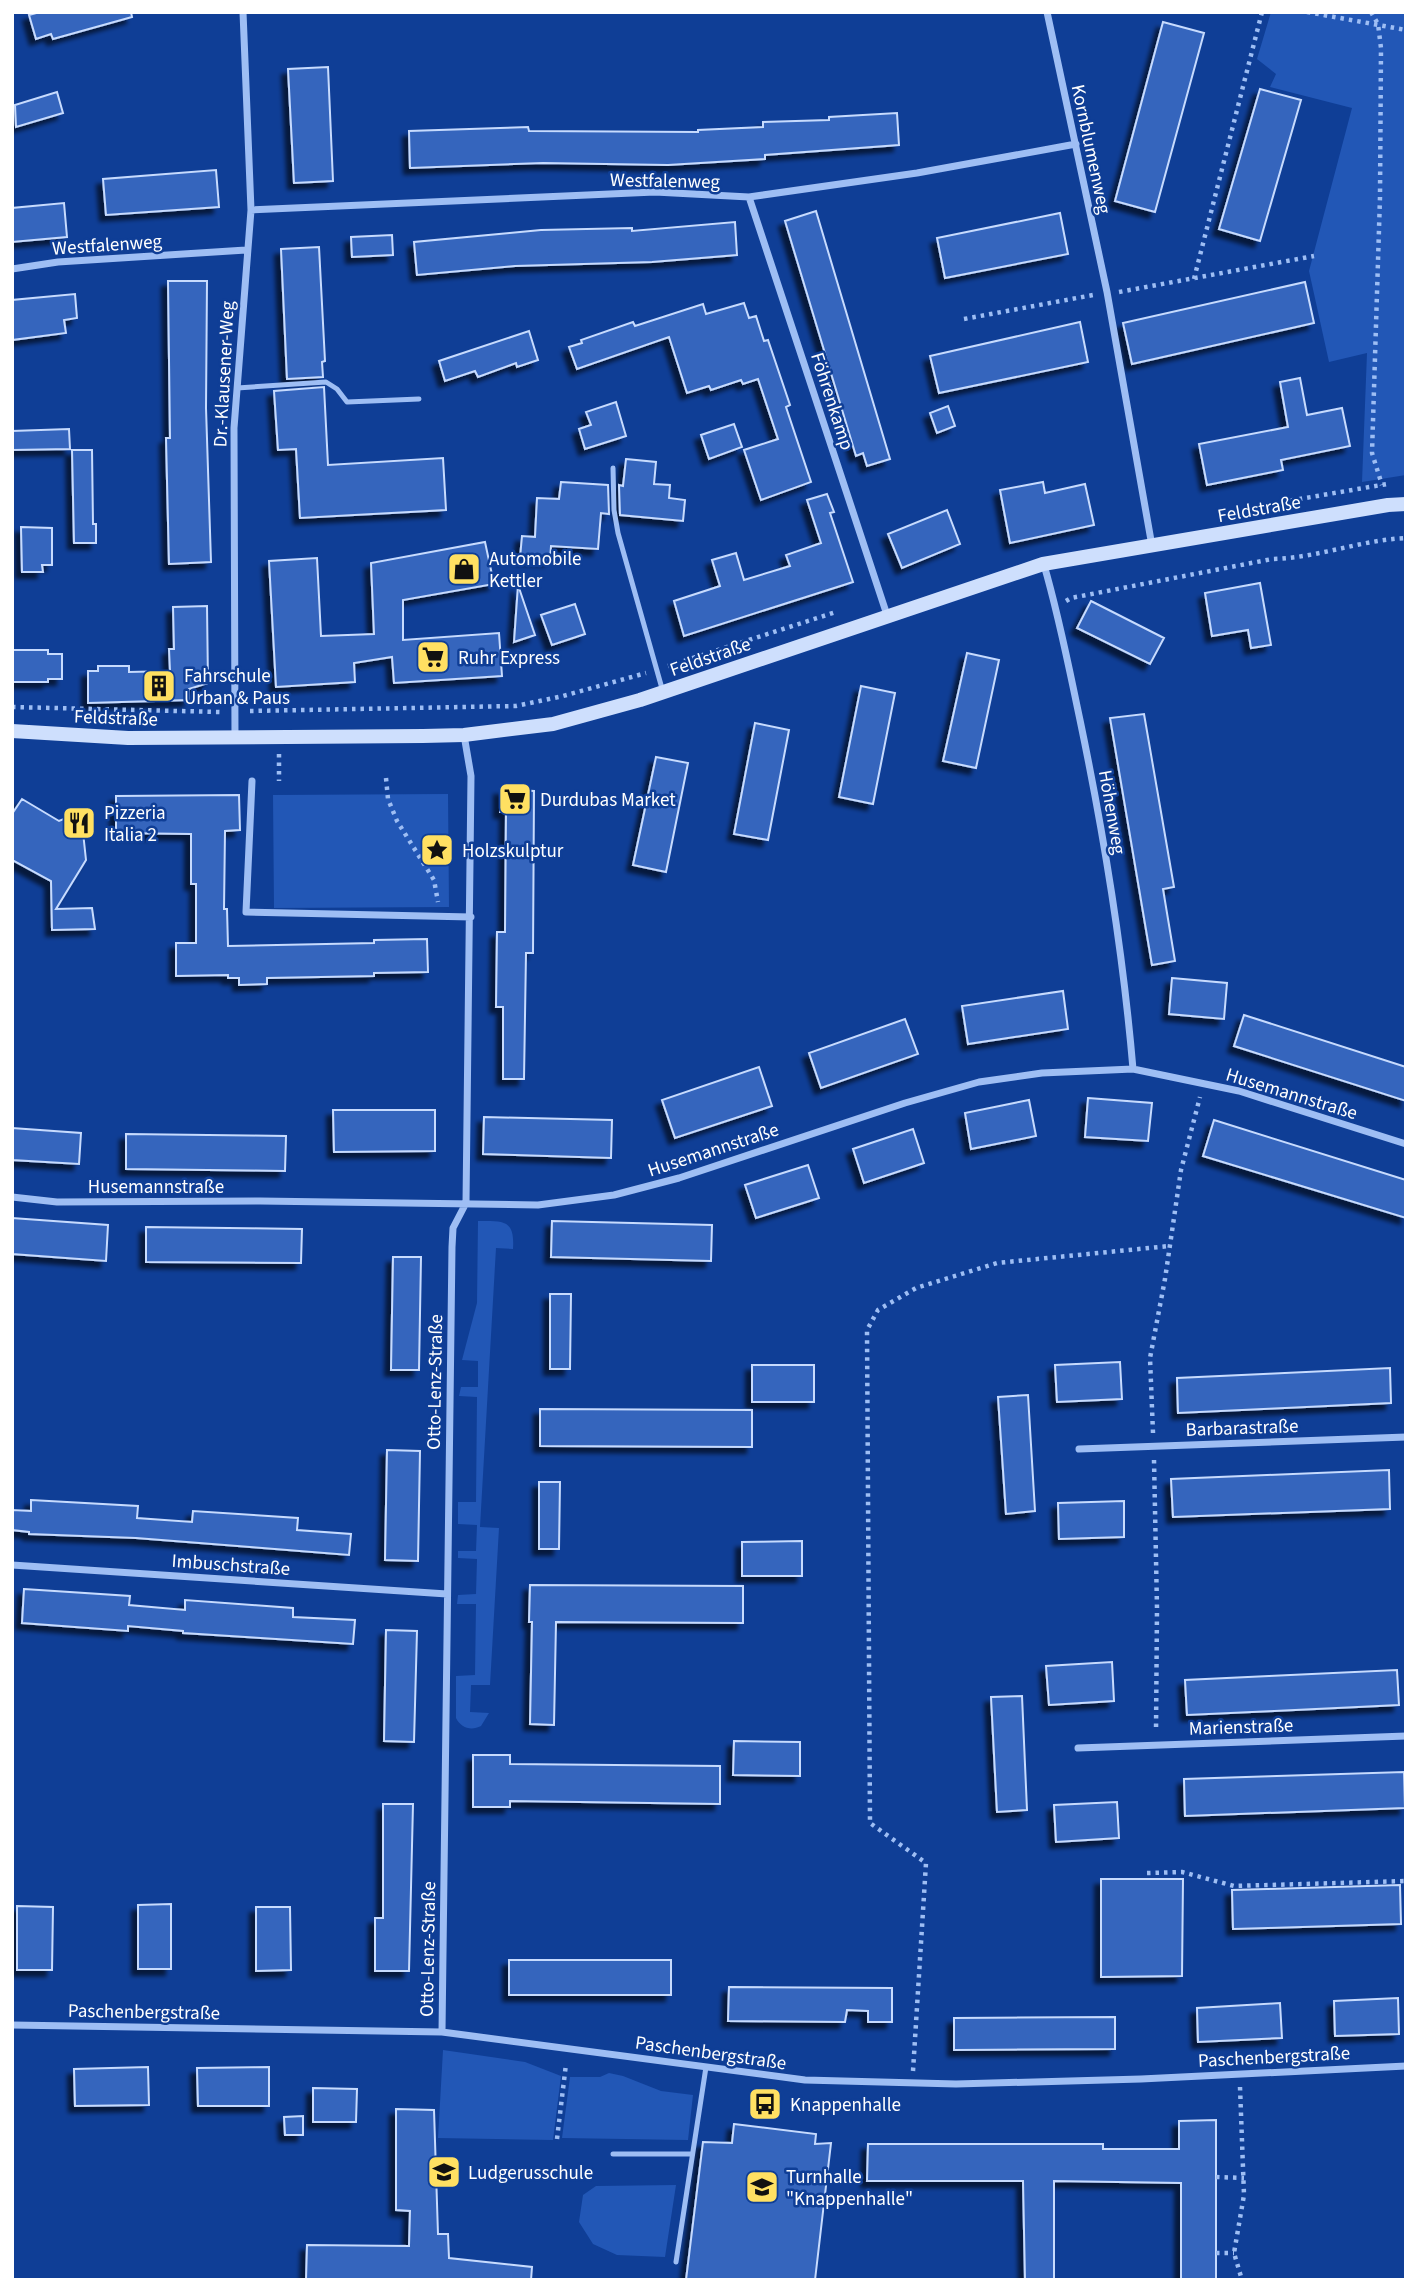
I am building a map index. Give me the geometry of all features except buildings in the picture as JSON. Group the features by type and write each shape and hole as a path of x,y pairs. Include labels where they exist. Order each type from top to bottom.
{"main road":[{"name":"Feldstraße","path":"12,731 128,738 236,738 464,735 553,724 663,692 1043,564 1406,504"}],"street":[{"name":"Dr.-Klausener-Weg","path":"236,738 234,428 251,210 243,12"},
{"name":"Kornblumenweg","path":"1047,12 1107,292 1152,547"},
{"name":"Westfalenweg","path":"251,210 655,192 749,197 917,173 1076,144"},
{"name":"Föhrenkamp","path":"749,197 887,615"},
{"name":"Westfalenweg","path":"12,269 58,262 246,250"},
{"name":"Höhenweg","path":"1043,564 1056,606 1095,791 1126,989 1133,1069"},
{"name":"Otto-Lenz-Straße","path":"442,2032 453,1228 466,1203 471,917 471,776 464,735"},
{"path":"252,781 246,912 471,917"},
{"name":"Husemannstraße","path":"12,1197 57,1202 538,1205 614,1195 679,1178 880,1111 979,1082 1042,1073 1133,1069 1239,1091 1406,1144"},
{"name":"Barbarastraße","path":"1079,1449 1406,1437"},
{"name":"Imbuschstraße","path":"12,1565 447,1594"},
{"name":"Marienstraße","path":"1077,1748 1406,1736"},
{"name":"Paschenbergstraße","path":"12,2025 442,2032 805,2080 956,2084 1141,2079 1239,2072 1406,2066"}],"lane":[{"path":"237,388 326,382 337,389 347,402 419,399"},
{"path":"613,468 614,510 618,533 663,692"},
{"path":"676,2262 706,2067"},
{"path":"613,2154 692,2154"}],"path":[{"path":"1194,279 1262,12"},
{"path":"1307,12 1406,30"},
{"path":"1371,12 1378,24 1381,48 1380,197 1372,453 1388,505"},
{"path":"964,319 1314,256"},
{"path":"1281,502 1394,484"},
{"path":"1056,606 1083,595 1272,559 1303,557 1377,540 1406,538"},
{"path":"12,707 203,713 516,706 563,696 657,669 840,610"},
{"path":"386,778 388,799 397,821 433,880 441,916"},
{"path":"1154,1746 1157,1723 1157,1621 1150,1358 1181,1170 1198,1108"},
{"path":"913,2083 926,1863 870,1823 867,1330 878,1310 916,1288 997,1263 1169,1246"},
{"path":"1147,1873 1182,1872 1234,1886 1406,1881"},
{"path":"557,2139 568,2049"},
{"path":"1239,2072 1244,2195 1234,2253 1242,2280"},
{"path":"1216,2177 1244,2178"},
{"path":"1216,2253 1234,2253"}],"shaded area":[{"path":"1271,12 1406,12 1406,475 1362,482 1367,353 1329,362 1309,271 1352,108 1270,87 1276,74 1257,59"},
{"path":"448,794 449,907 274,908 273,795"},
{"path":"478,1221 506,1224 512,1232 513,1249 496,1248 480,1527 499,1528 490,1685 471,1685 470,1712 489,1713 481,1726 470,1728 463,1726 456,1718 456,1676 475,1675 476,1604 457,1604 458,1595 476,1594 477,1559 458,1558 458,1551 476,1551 477,1525 458,1524 458,1502 476,1502 477,1397 459,1396 461,1387 478,1387 478,1361 462,1360 477,1303"},
{"path":"443,2050 525,2062 561,2076 553,2140 438,2138"},
{"path":"609,2073 661,2091 693,2095 688,2140 562,2138 570,2077 600,2077"},
{"path":"676,2185 665,2257 617,2255 593,2244 579,2222 583,2195 596,2186"}],"place":[{"name":"Automobile Kettler","path":"464,569"},
{"name":"Ruhr Express","path":"433,657"},
{"name":"Fahrschule Urban & Paus","path":"159,686"},
{"name":"Durdubas Market","path":"515,799"},
{"name":"Pizzeria Italia 2","path":"79,823"},
{"name":"Holzskulptur","path":"437,850"},
{"name":"Knappenhalle","path":"765,2104"},
{"name":"Ludgerusschule","path":"444,2172"},
{"name":"Turnhalle \"Knappenhalle\"","path":"762,2187"}]}
